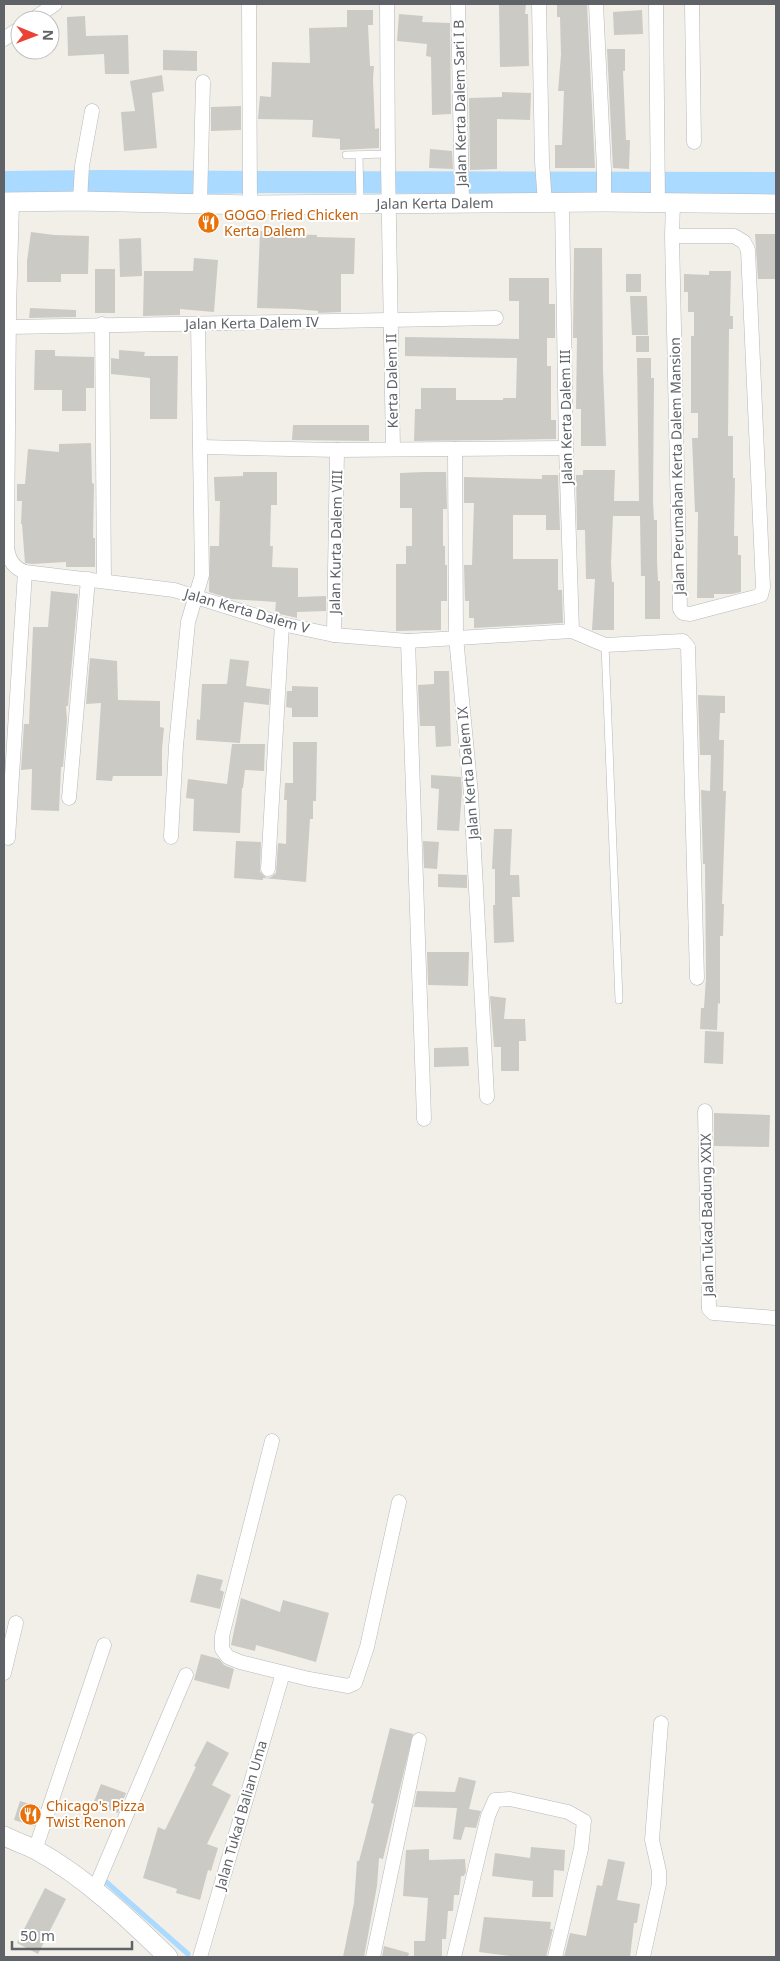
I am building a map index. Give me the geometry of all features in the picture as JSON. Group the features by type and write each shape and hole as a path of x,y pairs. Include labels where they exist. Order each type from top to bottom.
{"street":[{"path":"249,4 250,200"},
{"name":"Kerta Dalem II","path":"387,4 393,449"},
{"name":"Jalan Kerta Dalem Sari I B","path":"458,4 462,200"},
{"name":"Jalan Kerta Dalem III","path":"539,4 542,162 550,201 566,448 572,631"},
{"path":"596,4 604,199"},
{"name":"Jalan Perumahan Kerta Dalem Mansion","path":"656,4 659,166 663,202 672,236 681,612 690,614 761,595 763,587 747,245 742,239 734,236 672,236"},
{"path":"692,4 694,142"},
{"path":"200,201 203,82"},
{"path":"80,198 82,166 92,112"},
{"name":"Jalan Kerta Dalem","path":"8,202 80,198 200,201 550,201 604,199 776,204"},
{"path":"8,202 7,547 9,558 21,570 9,764 8,838"},
{"name":"Jalan Kerta Dalem IV","path":"9,327 102,324 198,324 390,317 496,318"},
{"path":"102,324 104,581"},
{"path":"171,837 176,746 188,622 202,575 198,324"},
{"path":"201,447 337,450 566,448"},
{"name":"Jalan Kerta Dalem IX","path":"455,448 456,637 471,794 487,1097"},
{"name":"Jalan Kurta Dalem VIII","path":"334,634 337,450"},
{"path":"762,564 776,563"},
{"name":"Jalan Kerta Dalem V","path":"21,570 174,590 282,624 334,634 408,641 572,631 605,645 678,640 686,642 689,667 697,978"},
{"path":"69,798 88,579"},
{"path":"268,869 282,624"},
{"path":"408,641 424,1119"},
{"name":"Jalan Tukad Badung XXIX","path":"705,1111 709,1309 711,1312 716,1313 776,1318"},
{"path":"272,1441 224,1626 222,1649 228,1657 283,1673 348,1686 355,1683 367,1647 399,1502"},
{"path":"4,1673 16,1622"},
{"path":"35,1850 104,1645"},
{"name":"Jalan Tukad Balian Uma","path":"200,1957 283,1673"},
{"path":"94,1891 186,1675"},
{"path":"643,1957 659,1884 659,1871 652,1840 661,1724"},
{"path":"373,1957 419,1740"},
{"path":"454,1957 488,1816 495,1800 510,1799 568,1812 584,1821 581,1848 555,1957"},
{"path":"4,1836 35,1850 61,1866 142,1931 168,1957"}],"lane":[{"path":"346,155 388,160"},
{"path":"360,158 360,201"},
{"path":"605,645 619,1000"}],"water":[{"path":"4,171 776,172 776,195 268,193 122,195 4,192"}],"building":[{"path":"499,4 526,4 525,14 528,14 529,66 500,67"},
{"path":"557,4 587,4 595,168 555,168 555,145 562,145 564,91 558,91 561,55 560,17 557,17"},
{"path":"347,10 373,10 373,25 368,25 370,66 374,66 375,129 379,128 379,148 340,150 340,139 312,137 313,120 258,119 260,96 271,97 272,62 310,63 309,28 347,27"},
{"path":"642,10 643,34 614,35 613,12"},
{"path":"399,14 423,16 422,22 450,23 451,114 432,115 431,57 426,56 427,44 397,41"},
{"path":"85,16 86,36 128,35 129,74 105,74 104,54 68,56 67,17"},
{"path":"607,49 625,49 625,71 623,71 626,140 630,140 629,169 613,168"},
{"path":"163,50 197,51 197,71 163,70"},
{"path":"162,75 164,91 152,93 157,148 124,151 121,112 135,111 130,81"},
{"path":"502,92 531,93 530,120 497,119 497,169 470,170 469,98 502,97"},
{"path":"241,106 241,130 211,131 211,107"},
{"path":"430,149 452,151 453,169 429,168"},
{"path":"260,231 286,231 286,234 355,238 354,274 341,274 341,312 318,313 318,311 295,309 257,308"},
{"path":"31,232 89,236 88,274 61,274 61,282 27,282 27,261"},
{"path":"755,234 776,234 776,279 758,279"},
{"path":"141,238 142,276 120,277 119,239"},
{"path":"574,248 602,248 606,446 581,446 581,409 576,409 577,338 573,338"},
{"path":"194,258 218,260 214,312 180,309 180,315 143,316 144,271 193,271"},
{"path":"95,269 115,269 115,313 95,313"},
{"path":"709,271 731,271 730,316 733,316 733,329 729,329 728,436 733,436 733,478 735,478 734,536 738,536 738,555 741,555 741,592 714,594 714,598 697,598 698,512 695,512 692,438 698,438 698,413 691,413 691,336 694,336 694,312 688,312 688,292 684,292 684,274 709,275"},
{"path":"626,274 641,274 641,292 626,292"},
{"path":"509,278 549,278 549,304 555,304 555,338 547,338 547,366 551,366 551,420 556,420 556,439 414,441 415,409 421,409 421,388 456,388 456,400 503,400 503,398 516,398 517,358 405,356 405,337 519,339 519,301 509,301"},
{"path":"630,296 647,296 648,335 632,335"},
{"path":"30,308 76,310 76,317 29,318"},
{"path":"636,336 649,336 649,352 636,352"},
{"path":"35,350 55,350 55,356 94,357 94,388 86,388 86,411 62,411 62,390 34,390"},
{"path":"119,350 145,352 144,356 178,356 177,419 150,419 150,378 111,374 111,358 119,359"},
{"path":"637,358 651,358 651,378 654,378 653,501 654,520 657,520 660,619 645,619 645,576 641,576 640,516 613,516 611,563 612,582 614,582 614,630 592,630 595,579 586,579 585,530 577,530 576,475 583,475 583,470 615,470 614,501 639,501"},
{"path":"293,425 369,425 369,441 292,440"},
{"path":"91,443 92,483 94,484 93,538 95,538 95,567 66,567 66,562 25,563 21,524 22,501 17,501 17,484 25,484 28,449 59,452 59,444"},
{"path":"243,472 277,472 277,505 271,505 270,546 273,546 272,567 298,568 298,597 326,596 326,611 297,612 297,618 275,613 276,602 231,599 209,592 210,546 219,546 220,501 215,501 214,477 243,476"},
{"path":"446,472 447,509 443,509 443,546 445,546 445,565 447,565 447,601 441,601 441,630 396,631 396,564 406,564 406,546 412,546 412,508 400,508 400,473"},
{"path":"542,475 558,475 560,530 546,530 546,515 513,515 513,559 558,559 558,590 562,590 563,623 474,628 474,618 469,618 469,601 465,601 464,565 472,565 474,503 464,503 464,477 542,479"},
{"path":"51,591 78,594 68,706 66,706 67,721 63,767 61,767 59,811 31,810 32,769 21,770 24,724 29,724 33,627 48,627"},
{"path":"90,658 117,661 118,700 160,701 160,727 164,728 162,776 113,776 112,781 96,780 101,703 86,704"},
{"path":"230,659 249,661 246,686 270,689 269,705 244,702 240,743 196,740 197,719 200,720 202,684 227,684"},
{"path":"434,671 449,671 451,746 436,747 435,726 420,726 418,685 434,684"},
{"path":"292,686 318,687 318,717 292,717 292,708 286,707 287,691 292,691"},
{"path":"698,695 725,696 725,713 720,713 719,740 724,740 723,791 726,791 722,904 724,904 723,936 720,936 720,1004 718,1003 717,1030 700,1029 701,1008 704,1008 706,978 705,864 703,864 701,790 710,791 711,755 700,755"},
{"path":"293,742 317,742 316,801 313,801 313,819 310,819 306,882 263,878 263,880 234,878 236,841 261,842 260,872 267,878 276,873 278,843 286,844 287,800 284,800 285,783 293,783"},
{"path":"232,744 265,744 264,771 245,770 242,788 240,833 193,831 194,799 186,798 188,779 227,784"},
{"path":"431,775 461,777 462,792 459,831 437,830 439,789 431,788"},
{"path":"494,829 512,829 510,875 519,875 520,897 512,897 514,942 494,943 493,905 495,905 495,869 492,869"},
{"path":"423,841 439,842 437,869 424,868"},
{"path":"438,874 467,875 467,888 438,887"},
{"path":"427,952 469,952 468,986 428,985"},
{"path":"490,996 506,998 504,1019 525,1019 526,1041 519,1041 519,1071 501,1071 501,1047 494,1047"},
{"path":"705,1031 724,1032 723,1064 704,1063"},
{"path":"468,1047 469,1066 434,1067 434,1048"},
{"path":"714,1113 770,1115 769,1147 714,1146"},
{"path":"197,1574 223,1580 220,1590 224,1592 220,1609 190,1602"},
{"path":"241,1598 280,1612 283,1600 329,1613 316,1662 256,1645 255,1651 231,1645"},
{"path":"201,1654 219,1659 224,1665 234,1669 229,1689 194,1680"},
{"path":"390,1728 413,1734 383,1859 379,1858 377,1886 364,1957 343,1957 354,1903 357,1861 359,1861 374,1804 371,1803"},
{"path":"207,1741 229,1753 212,1785 231,1795 207,1844 218,1848 211,1871 208,1870 200,1900 176,1893 177,1889 143,1878 158,1827 165,1830"},
{"path":"459,1777 476,1781 469,1809 481,1811 476,1828 465,1827 461,1840 453,1839 457,1808 414,1807 417,1791 455,1792"},
{"path":"101,1784 126,1793 118,1813 93,1804"},
{"name":"Chicago's Pizza Twist Renon","path":"20,1801 40,1807 34,1826 14,1820"},
{"path":"531,1847 565,1850 564,1871 554,1870 553,1897 532,1897 533,1881 492,1876 495,1853 530,1858"},
{"path":"429,1849 429,1860 465,1859 466,1872 464,1876 461,1876 459,1895 454,1895 453,1911 448,1911 446,1939 442,1939 442,1957 414,1957 414,1941 425,1941 428,1898 403,1896 406,1850"},
{"path":"608,1859 625,1862 617,1900 640,1904 637,1923 634,1923 630,1957 564,1957 570,1933 586,1936 597,1885 602,1886"},
{"path":"45,1888 66,1899 38,1954 17,1943"},
{"path":"484,1917 551,1922 550,1929 553,1929 546,1957 517,1957 479,1952"},
{"path":"384,1946 409,1953 408,1957 382,1957"}],"waterway":[{"path":"104,1880 188,1954"}],"place":[{"name":"GOGO Fried Chicken Kerta Dalem","path":"208,223"},
{"name":"Chicago's Pizza Twist Renon","path":"30,1814"}]}
